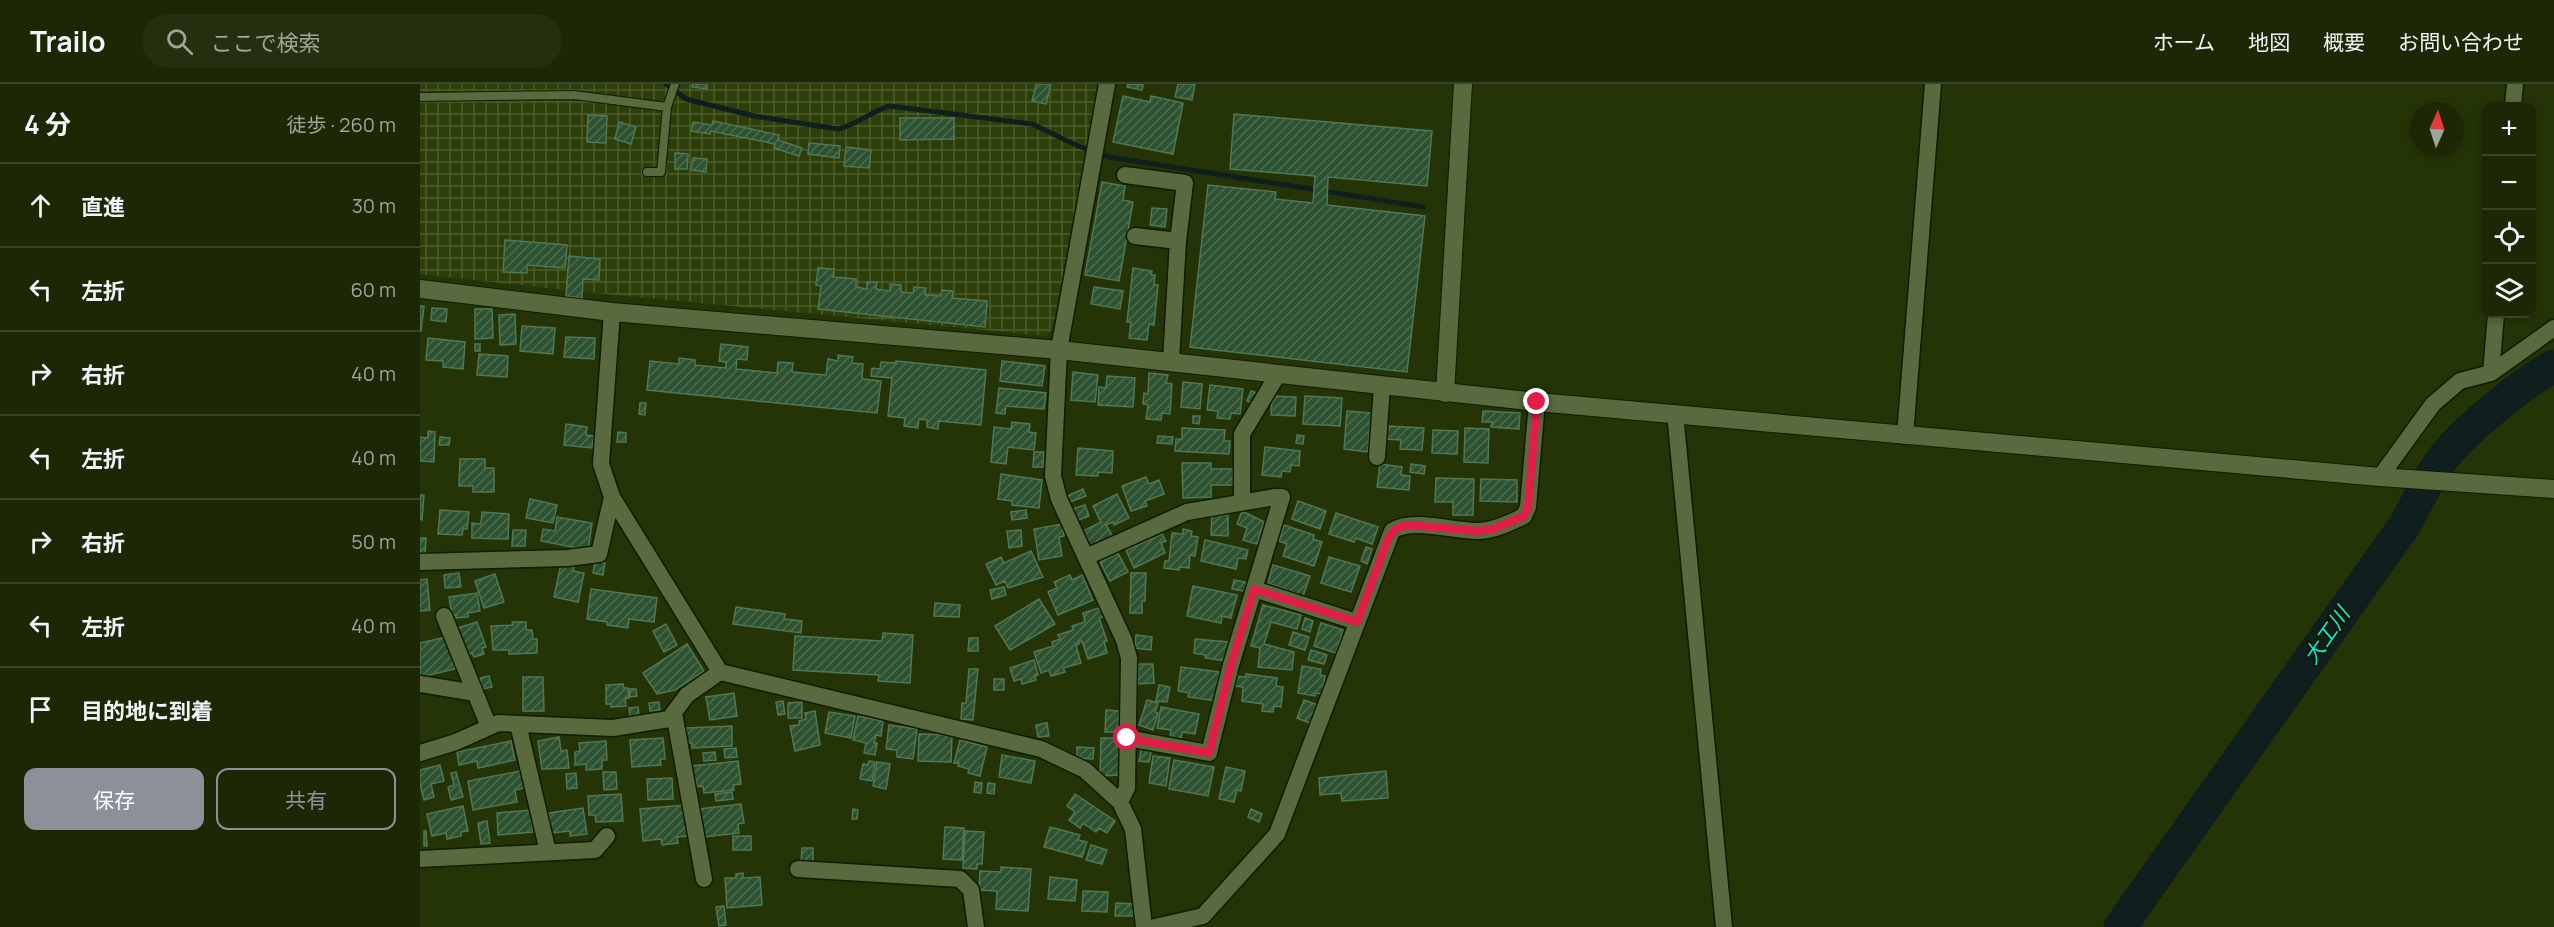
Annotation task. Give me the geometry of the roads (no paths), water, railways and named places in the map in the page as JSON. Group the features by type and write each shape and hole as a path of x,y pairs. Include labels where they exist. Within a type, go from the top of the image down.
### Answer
{"street":[{"path":"1107,84 1059,350 1053,476 1059,499 1124,640 1129,658 1126,788 1120,802"},
{"path":"1445,393 1462,84"},
{"path":"1905,435 1933,84"},
{"path":"2513,102 2515,84"},
{"path":"1125,175 1185,183 1178,241 1171,361"},
{"path":"1135,236 1178,241"},
{"path":"420,289 612,312 1171,361 1537,402 2380,477 2554,489"},
{"path":"612,312 601,464 612,497 720,672 1041,749 1085,770 1120,802 1133,829 1144,927"},
{"path":"2491,373 2496,318"},
{"path":"2380,477 2433,404 2460,381 2491,373 2554,328"},
{"path":"1242,502 1242,434 1278,374"},
{"path":"1377,457 1382,386"},
{"path":"1155,927 1203,916 1277,834 1392,531 1408,525 1477,531 1493,529 1524,516 1528,507 1537,402"},
{"path":"1675,414 1724,927"},
{"path":"420,562 568,558 599,554 612,497"},
{"path":"1086,557 1187,512 1282,497 1231,665 1209,753 1127,738"},
{"path":"1254,589 1357,622"},
{"path":"444,616 489,727"},
{"path":"420,753 456,742 498,723 613,728 669,719 687,695 720,672"},
{"path":"420,684 475,693"},
{"path":"674,713 704,879"},
{"path":"518,724 548,852"},
{"path":"420,859 595,850 607,836"},
{"path":"798,869 960,879 971,890 975,927"}],"lane":[{"path":"647,172 661,172 667,107 675,84"},
{"path":"420,97 574,95 667,107"}],"waterway":[{"path":"666,84 686,99 754,116 838,129 890,106 1032,124 1078,146 1109,157 1424,207"},
{"name":"大工川","path":"2120,927 2404,526 2444,457 2466,433 2496,407 2554,366"}]}
